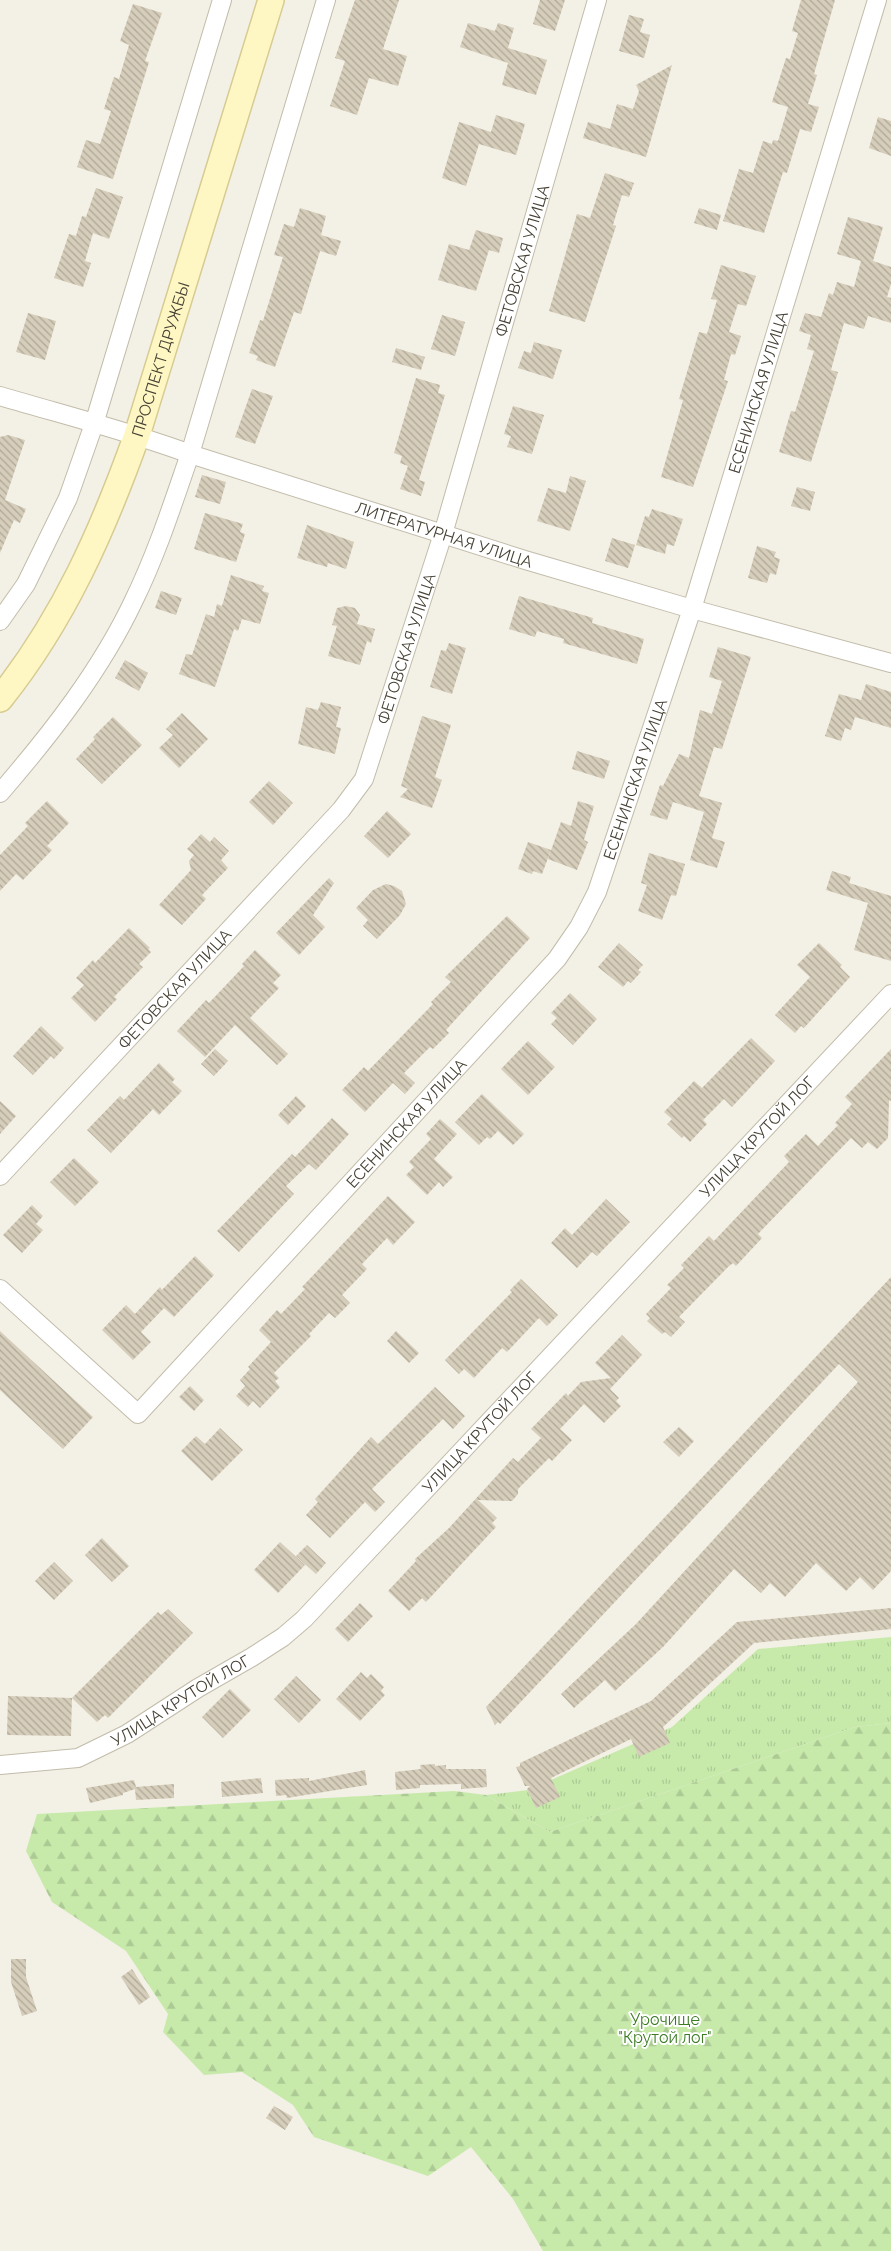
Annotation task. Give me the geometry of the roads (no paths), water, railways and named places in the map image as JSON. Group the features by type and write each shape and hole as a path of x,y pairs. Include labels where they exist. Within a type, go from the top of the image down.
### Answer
{"main road":[{"name":"ПРОСПЕКТ ДРУЖБЫ","path":"0,699 18,677 59,614 110,508 137,434 272,0"}],"street":[{"path":"0,621 26,584 45,549 68,498 94,424 222,0"},
{"path":"0,793 58,722 97,667 134,600 164,528 190,454 326,0"},
{"name":"ФЕТОВСКАЯ УЛИЦА","path":"0,1176 354,794 364,779 443,534 597,0"},
{"name":"ЕСЕНИНСКАЯ УЛИЦА","path":"0,1289 138,1414 557,959 579,927 597,892 692,609 877,0"},
{"name":"ЛИТЕРАТУРНАЯ УЛИЦА","path":"0,396 94,424 137,434 190,454 443,534 692,609 891,663"},
{"name":"УЛИЦА КРУТОЙ ЛОГ","path":"0,1765 78,1758 127,1734 198,1688 252,1658 283,1638 304,1619 891,994"}],"park label":[{"name":"Урочище \"Крутой лог\"","path":"665,2028"}]}
